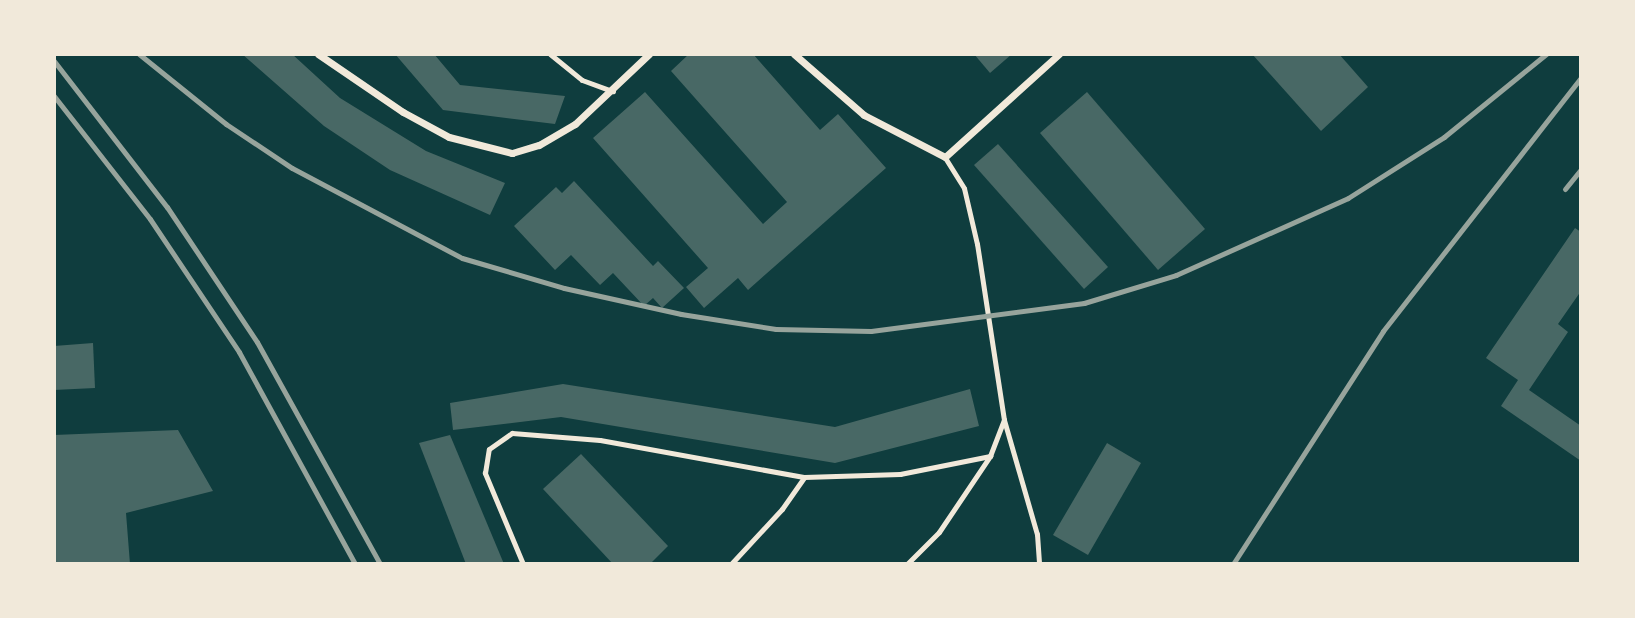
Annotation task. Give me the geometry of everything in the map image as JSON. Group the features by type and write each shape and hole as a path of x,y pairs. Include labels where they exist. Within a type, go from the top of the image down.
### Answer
{"street":[{"path":"318,54 403,112 449,137 512,153 539,145 575,124 613,91 649,54"},
{"path":"794,54 864,115 945,157 1059,54"}],"lane":[{"path":"550,54 582,80 613,91"},
{"path":"945,157 964,188 977,244 1004,420 1037,534 1039,564"},
{"path":"907,564 939,532 990,456 1004,420"},
{"path":"523,564 485,474 489,449 512,433 600,440 804,477 900,474 990,456"},
{"path":"731,564 782,509 804,477"}],"building":[{"path":"242,54 292,54 340,98 426,151 505,183 490,215 390,170 324,126"},
{"path":"395,54 434,54 460,85 565,96 555,124 443,110"},
{"path":"689,54 753,54 820,130 838,114 886,168 748,290 738,278 704,308 686,287 708,268 593,138 645,92 763,224 787,202 671,71"},
{"path":"974,54 1012,54 990,73"},
{"path":"1252,54 1339,54 1368,87 1321,131"},
{"path":"1087,92 1205,229 1158,270 1040,133"},
{"path":"998,144 1108,267 1084,289 974,165"},
{"path":"574,181 653,266 658,261 684,288 662,308 653,298 644,306 613,273 600,285 571,255 555,270 514,226 556,187 562,193"},
{"path":"1575,228 1581,232 1581,291 1558,324 1568,332 1529,390 1581,426 1581,461 1501,406 1518,380 1486,358"},
{"path":"93,343 95,388 54,390 54,346"},
{"path":"563,384 835,427 970,389 979,426 835,463 561,417 453,430 450,403"},
{"path":"178,430 213,491 126,513 130,564 54,564 54,435"},
{"path":"450,435 504,564 466,564 419,443"},
{"path":"1107,443 1141,463 1088,555 1053,535"},
{"path":"581,454 668,546 650,564 613,564 543,489"}],"railway":[{"path":"139,54 226,124 292,168 462,258 564,288 681,314 776,329 871,331 1084,303 1176,275 1348,198 1444,137 1546,54"},
{"path":"54,61 167,207 257,342 380,564"},
{"path":"1233,564 1383,331 1581,78"},
{"path":"54,96 150,219 239,352 355,564"},
{"path":"1565,189 1581,169"}]}
